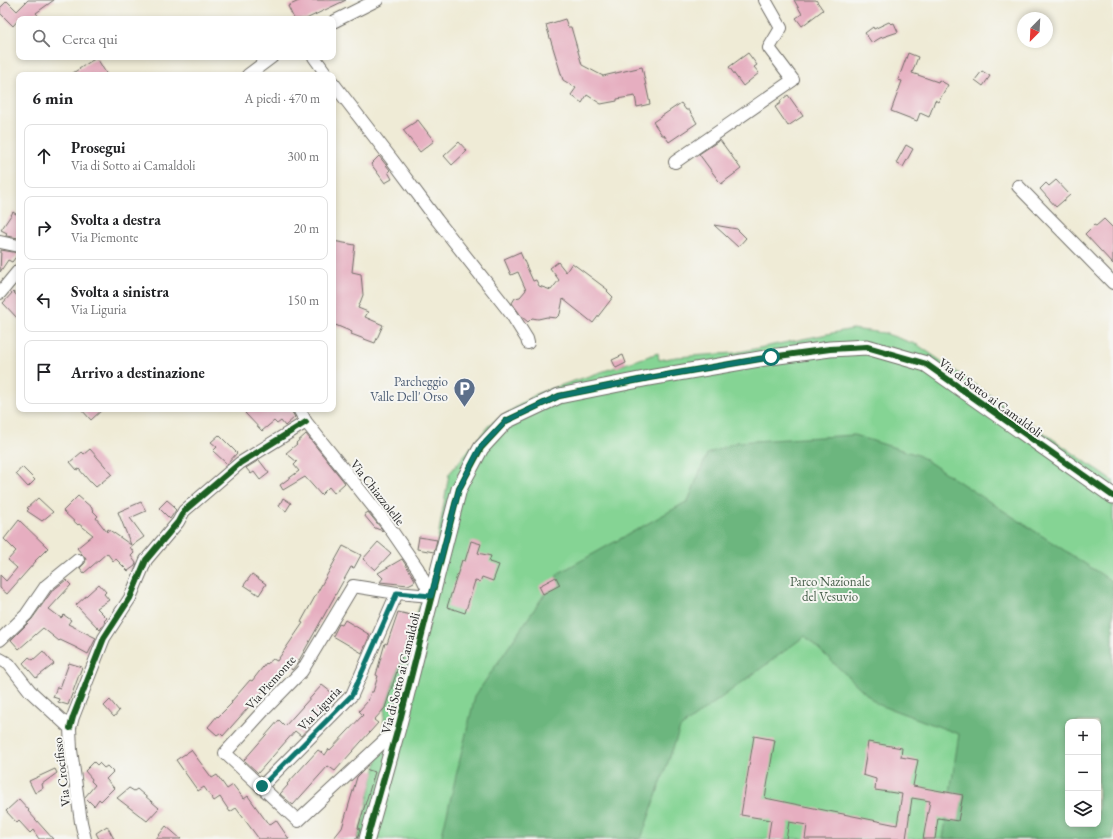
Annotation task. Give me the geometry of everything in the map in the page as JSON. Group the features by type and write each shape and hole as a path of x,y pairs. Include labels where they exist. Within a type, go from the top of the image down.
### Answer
{"street":[{"path":"336,20 377,0"},
{"path":"675,162 793,80 769,48 781,28 765,0"},
{"path":"252,72 268,60"},
{"path":"316,60 325,72"},
{"path":"336,87 394,161 437,220 512,315 528,343"},
{"path":"1018,186 1113,284"},
{"path":"0,242 16,245"},
{"path":"0,293 16,274"},
{"name":"Via di Sotto ai Camaldoli","path":"367,839 398,728 459,489 480,448 506,421 559,396 779,356 830,349 867,347 926,364 1113,496"},
{"name":"Via Chiazzolelle","path":"301,412 306,422 391,531 418,569 431,596"},
{"path":"70,728 73,716 104,638 130,598 146,560 178,522 184,511 240,463 306,422"},
{"path":"0,640 26,615 46,586 78,560"},
{"name":"Via Piemonte","path":"398,728 298,821 225,753 302,671 353,586 397,593 431,596"},
{"name":"Via Liguria","path":"262,786 352,695 397,593"},
{"name":"Via Crocifisso","path":"0,659 9,664 30,691 70,728 71,750 81,822 85,839"}],"green space":[{"name":"Parco Nazionale del Vesuvio","path":"852,329 884,333 918,345 1113,481 1113,839 357,839 382,740 385,708 432,572 449,474 490,424 538,393 658,353 659,360 676,357 734,353"},
{"path":"854,435 918,455 1113,582 1113,839 943,839 959,734 877,704 805,636 680,728 641,839 441,839 475,696 559,573 688,501 707,454 737,442"}],"building":[{"path":"28,0 54,0 36,13 38,16 16,16 16,22 13,26 0,13 0,8 7,1 17,11"},
{"path":"301,0 346,0 312,16 293,16 288,6"},
{"path":"794,0 816,0 823,10 802,26 796,18 802,14"},
{"path":"565,19 568,27 571,27 582,65 603,76 642,67 650,104 637,107 635,96 617,99 617,101 601,104 587,95 582,103 571,95 576,88 563,80 546,25"},
{"path":"889,22 891,24 894,23 898,32 880,38 872,43 865,33 873,27 874,29"},
{"path":"748,53 757,65 754,67 759,73 743,86 729,67"},
{"path":"908,53 918,57 912,73 938,82 939,80 948,85 938,102 935,100 929,117 920,113 917,121 891,111 902,81 898,80"},
{"path":"98,60 105,72 74,72 91,61"},
{"path":"982,71 990,76 983,86 975,80"},
{"path":"788,95 803,116 788,126 775,107"},
{"path":"681,103 686,110 689,110 697,123 669,142 653,122"},
{"path":"418,120 434,141 420,152 403,130"},
{"path":"720,140 741,169 721,184 699,154"},
{"path":"459,142 467,151 452,165 444,156"},
{"path":"906,145 913,149 903,167 896,163"},
{"path":"379,156 390,170 388,172 392,179 385,183 371,164"},
{"path":"1056,180 1070,195 1056,207 1040,189 1046,183 1049,186"},
{"path":"13,212 16,214 16,238 6,236 7,233 1,230"},
{"path":"1104,219 1113,228 1113,264 1085,234 1094,225 1096,226"},
{"path":"714,225 737,229 746,238 738,247"},
{"path":"336,242 355,245 352,272 361,274 363,295 358,308 368,312 365,317 383,325 375,343 351,334 352,332 336,325"},
{"path":"1,250 16,252 16,257 12,262 8,260 0,272"},
{"path":"520,252 533,281 536,280 539,286 551,290 559,280 550,268 558,262 566,272 572,263 608,290 607,291 613,297 593,323 563,299 560,314 556,318 532,318 528,322 522,317 512,303 515,298 520,297 526,290 518,272 511,275 504,259"},
{"path":"13,292 16,294 16,317 3,303"},
{"path":"623,355 626,363 616,368 612,360"},
{"path":"84,412 100,412 91,420"},
{"path":"292,412 295,417 285,426 281,421 277,424 274,421 262,431 245,413"},
{"path":"306,434 345,483 334,493 329,487 321,495 305,477 283,490 280,485 299,471 294,465 297,462 286,453"},
{"path":"219,435 237,453 227,464 213,451 217,447 211,442"},
{"path":"90,449 112,474 96,487 70,462 82,452 84,454"},
{"path":"259,460 269,473 260,480 254,472 251,474 246,468"},
{"path":"22,467 35,480 28,487 16,474"},
{"path":"78,496 92,508 98,516 96,518 107,532 108,529 131,545 118,512 141,502 146,511 130,518 144,537 130,547 134,553 131,556 136,563 135,566 128,571 116,559 113,561 107,553 84,573 80,568 85,563 86,559 77,548 93,535 79,524 78,525 63,511"},
{"path":"38,498 53,512 42,521 27,511 29,509 27,508"},
{"path":"283,498 291,503 286,511 279,506"},
{"path":"167,500 176,510 170,519 159,508"},
{"path":"368,512 383,531 375,528 364,515"},
{"path":"19,520 48,548 7,594 0,588 0,575 6,581 17,568 8,560 16,551 4,539"},
{"path":"419,537 437,540 434,552 417,549"},
{"path":"471,541 481,544 478,553 491,556 489,562 499,565 493,581 482,577 480,582 475,581 465,613 447,607 462,560 465,561"},
{"path":"378,542 391,553 375,570 363,559"},
{"path":"343,546 361,555 354,568 351,567 297,664 292,670 287,664 223,736 220,733 217,735 208,727 217,716 218,717 232,703 231,702 250,680 252,681 266,663 267,664 273,659 277,661 303,623 301,622"},
{"path":"402,559 415,580 414,582 408,585 380,582 383,578 378,573"},
{"path":"252,574 266,584 259,595 244,585"},
{"path":"556,577 560,585 543,594 539,586"},
{"path":"66,580 71,585 49,609 61,618 64,615 71,620 68,624 96,638 88,654 60,640 59,641 43,628 19,649 11,640 32,619 52,591"},
{"path":"99,584 106,592 104,594 109,600 97,608 107,618 100,630 76,605"},
{"path":"398,612 415,616 385,708 374,720 378,723 335,771 328,766 293,805 280,794 288,785 287,784 318,750 325,755 329,749 330,750 363,715 359,711 368,701 371,692 373,692 385,643 387,644"},
{"path":"345,620 370,635 362,653 333,636 339,624 342,625"},
{"path":"43,651 54,664 36,678 23,663 29,657 33,660"},
{"path":"69,663 82,667 68,705 58,702 59,699 53,697 57,687 60,688"},
{"path":"322,685 336,696 301,736 295,731 258,773 244,760 279,720 285,726"},
{"path":"110,700 119,711 114,717 104,706"},
{"path":"754,736 775,740 765,798 897,825 902,794 875,790 876,779 863,775 868,742 902,748 901,757 918,760 913,786 963,795 958,821 938,818 935,839 923,839 930,801 912,798 906,839 805,839 807,825 789,822 786,839 768,839 771,820 741,815"},
{"path":"191,750 212,778 217,775 227,789 233,785 244,799 248,796 269,825 276,820 289,839 259,839 236,808 230,812 220,797 214,801 204,787 198,791 176,760"},
{"path":"94,762 97,765 99,763 104,768 107,766 113,772 106,779 114,788 101,801 99,799 94,806 85,797 95,785 85,771"},
{"path":"55,769 57,773 42,784 43,788 35,793 29,781"},
{"path":"365,769 375,772 358,828 360,829 357,839 333,839 342,828 357,777"},
{"path":"129,788 134,791 137,789 159,808 147,821 117,798"},
{"path":"19,799 53,839 39,839 33,830 30,833 19,821 17,823 6,811"},
{"path":"107,826 114,839 99,839 96,833"},
{"path":"166,826 181,839 156,839"}],"cycle path":[{"path":"367,839 398,728 459,489 481,448 506,421 559,396 649,378 771,357 830,349 867,347 926,364 1113,496"},
{"path":"70,728 104,638 130,598 146,560 178,522 184,511 240,463 306,422"}],"place":[{"name":"Parcheggio Valle Dell' Orso","path":"464,408"}],"route":[{"path":"262,786 352,695 397,593 431,596 459,489 480,448 506,421 559,396 649,378 771,357"}]}
